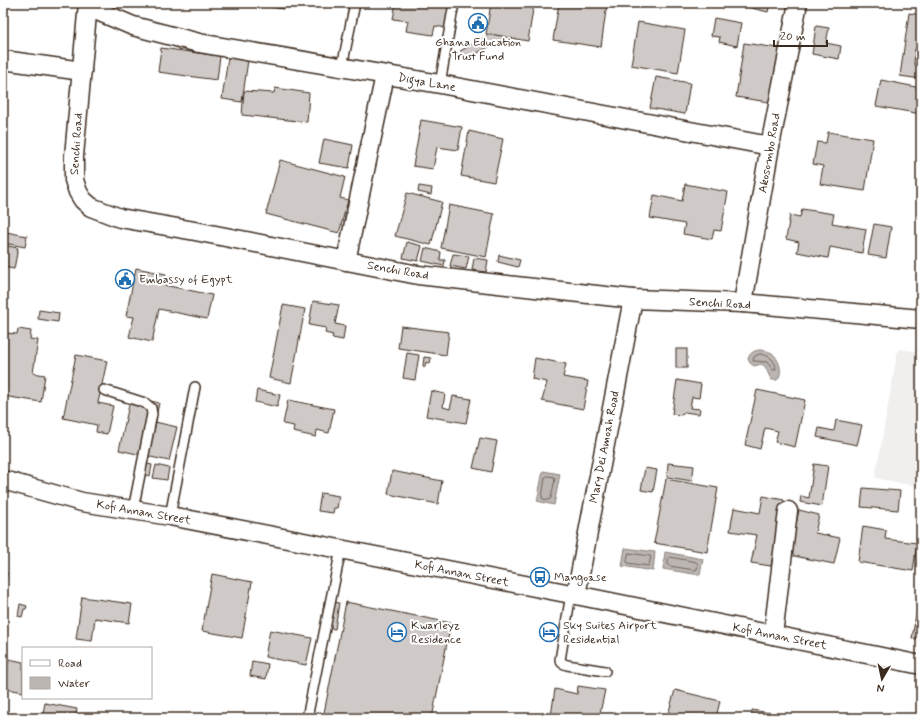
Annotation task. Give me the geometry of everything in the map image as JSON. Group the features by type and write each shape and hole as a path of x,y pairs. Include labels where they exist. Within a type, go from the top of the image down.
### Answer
{"street":[{"name":"Akosombo Road","path":"743,303 770,146 798,3"},
{"name":"Digya Lane","path":"88,5 134,26 199,43 440,84 770,146"},
{"name":"Senchi Road","path":"88,5 74,156 74,180 78,192 90,208 120,218 418,275 633,299 743,303 921,319"},
{"path":"3,60 82,72"},
{"path":"346,261 385,75"},
{"name":"Mary Dei Amoah Road","path":"574,594 633,299"},
{"name":"Kofi Annan Street","path":"3,480 82,502 170,516 574,594 921,665"},
{"path":"773,635 788,512"}],"lane":[{"path":"342,67 355,3"},
{"path":"440,84 454,3"},
{"path":"170,516 195,387"},
{"path":"104,390 145,403 151,408 152,414 133,510"},
{"path":"307,718 341,549"},
{"path":"574,594 560,660 562,663 567,665 605,672"}],"shaded area":[{"path":"898,349 921,352 921,487 875,478"}],"water":[{"path":"759,350 772,353 777,359 780,366 780,374 777,380 772,380 765,366 761,364 754,366 750,363 748,359 750,355"},
{"path":"543,471 560,474 554,505 537,501"},
{"path":"625,548 655,552 653,571 622,566"},
{"path":"665,552 703,559 700,575 663,569"}],"building":[{"path":"245,3 284,3 283,9"},
{"path":"396,3 456,3 452,29 435,26 433,35 406,31 408,21 393,19"},
{"path":"491,3 534,3 528,41 486,34"},
{"path":"559,3 607,3 601,47 553,40"},
{"path":"735,3 770,3 768,12"},
{"path":"909,13 921,15 921,49 915,49 914,64 921,65 921,79 900,76"},
{"path":"714,18 741,23 737,46 719,42 720,37 711,36"},
{"path":"638,22 685,30 678,73 631,65"},
{"path":"816,26 829,28 826,43 841,46 839,59 812,54"},
{"path":"490,34 507,37 472,56 455,54"},
{"path":"744,43 784,49 775,103 736,97"},
{"path":"161,48 220,56 217,80 158,72"},
{"path":"228,57 248,60 242,102 222,99"},
{"path":"656,77 690,83 685,114 650,108"},
{"path":"881,80 921,88 921,114 876,106"},
{"path":"275,88 309,93 307,122 242,115 244,91 274,93"},
{"path":"421,120 462,127 458,150 437,147 433,169 413,166"},
{"path":"469,131 503,139 494,182 461,176"},
{"path":"828,132 873,139 865,191 820,184 823,166 813,164 817,142 826,143"},
{"path":"324,139 353,145 349,168 319,163"},
{"path":"280,160 345,177 340,198 348,200 339,233 266,214"},
{"path":"685,184 728,192 721,231 714,230 712,239 683,234 685,224 650,218 654,195 682,201"},
{"path":"419,186 432,188 431,195 418,192"},
{"path":"407,193 442,202 431,245 395,236"},
{"path":"449,205 494,214 486,257 441,248"},
{"path":"802,209 834,214 832,223 866,229 862,253 830,247 828,258 797,252 799,242 786,239 790,215 800,217"},
{"path":"874,224 891,227 886,258 868,255"},
{"path":"6,232 27,236 25,247 4,243"},
{"path":"407,242 422,246 418,261 403,258"},
{"path":"3,245 18,248 14,269 3,267"},
{"path":"425,248 441,252 440,260 445,260 444,266 422,261"},
{"path":"453,254 469,256 466,269 450,266"},
{"path":"499,255 520,260 518,267 498,262"},
{"path":"474,258 488,260 486,272 472,270"},
{"path":"136,268 166,274 164,285 212,295 207,319 159,309 152,342 129,337 134,317 126,316"},
{"path":"313,301 339,305 335,324 345,326 343,340 332,338 333,335 325,333 326,328 309,325"},
{"path":"283,305 305,309 291,383 269,378"},
{"path":"39,310 59,313 58,322 38,319"},
{"path":"401,326 449,332 446,355 398,348"},
{"path":"18,329 31,331 30,339 38,340 33,373 45,375 41,402 3,396 3,348 5,333 17,334"},
{"path":"676,349 687,349 687,368 676,368"},
{"path":"407,353 419,355 415,380 403,378"},
{"path":"76,355 107,361 98,403 113,406 107,434 96,432 97,425 63,418"},
{"path":"424,357 431,358 430,363 426,362 425,367 423,366"},
{"path":"535,358 566,364 563,377 588,381 583,409 542,401 547,382 532,379"},
{"path":"677,380 701,384 699,398 692,397 690,408 700,409 699,414 684,412 681,415 672,414"},
{"path":"257,390 280,395 277,407 255,402"},
{"path":"757,390 805,400 795,447 775,442 778,431 765,428 760,449 745,445"},
{"path":"431,391 445,394 443,407 450,409 453,396 471,399 466,423 426,416"},
{"path":"131,396 159,403 155,422 177,427 169,461 119,450"},
{"path":"288,400 334,409 329,433 317,430 316,437 293,432 294,426 283,424"},
{"path":"836,420 862,425 857,445 817,437 819,428 834,431"},
{"path":"480,438 497,441 491,472 473,468"},
{"path":"141,463 152,465 150,476 138,473"},
{"path":"668,463 694,466 692,481 667,477"},
{"path":"814,464 828,466 822,506 800,502 801,496 809,498"},
{"path":"156,465 169,468 167,480 153,478"},
{"path":"645,468 657,470 653,492 641,490"},
{"path":"392,471 442,481 438,504 388,494"},
{"path":"666,479 718,488 707,552 654,543"},
{"path":"863,488 900,491 898,510 861,507"},
{"path":"321,493 339,496 337,508 334,508 333,513 318,511"},
{"path":"763,496 784,500 771,566 751,563 757,535 730,531 734,508 760,513"},
{"path":"799,510 819,515 815,533 840,538 834,564 789,555"},
{"path":"863,526 886,530 885,539 917,543 913,571 858,562"},
{"path":"3,572 7,573 3,594"},
{"path":"212,574 252,582 242,638 202,631"},
{"path":"82,597 132,604 129,623 95,618 92,641 76,639"},
{"path":"324,601 339,603 335,629 321,627"},
{"path":"346,602 451,623 432,718 323,718"},
{"path":"20,604 27,606 26,609 24,609 22,617 18,616"},
{"path":"917,609 921,610 921,640 912,638"},
{"path":"270,630 312,638 306,665 265,657"},
{"path":"9,659 22,662 22,692 3,688"},
{"path":"252,661 268,664 266,679 250,676"},
{"path":"578,686 605,690 599,718 559,718 551,716 555,689 577,694"},
{"path":"675,690 720,701 716,718 667,718"},
{"path":"45,703 77,709 75,718 42,718"},
{"path":"752,710 786,716 786,718 751,718"},
{"path":"82,714 104,718 81,718"}],"place":[{"name":"Ghana Education Trust Fund","path":"478,23"},
{"name":"Embassy of Egypt","path":"125,279"},
{"name":"Mangoase","path":"540,577"},
{"name":"Kwarleyz Residence","path":"397,632"},
{"name":"Sky Suites Airport Residential","path":"549,632"}]}
